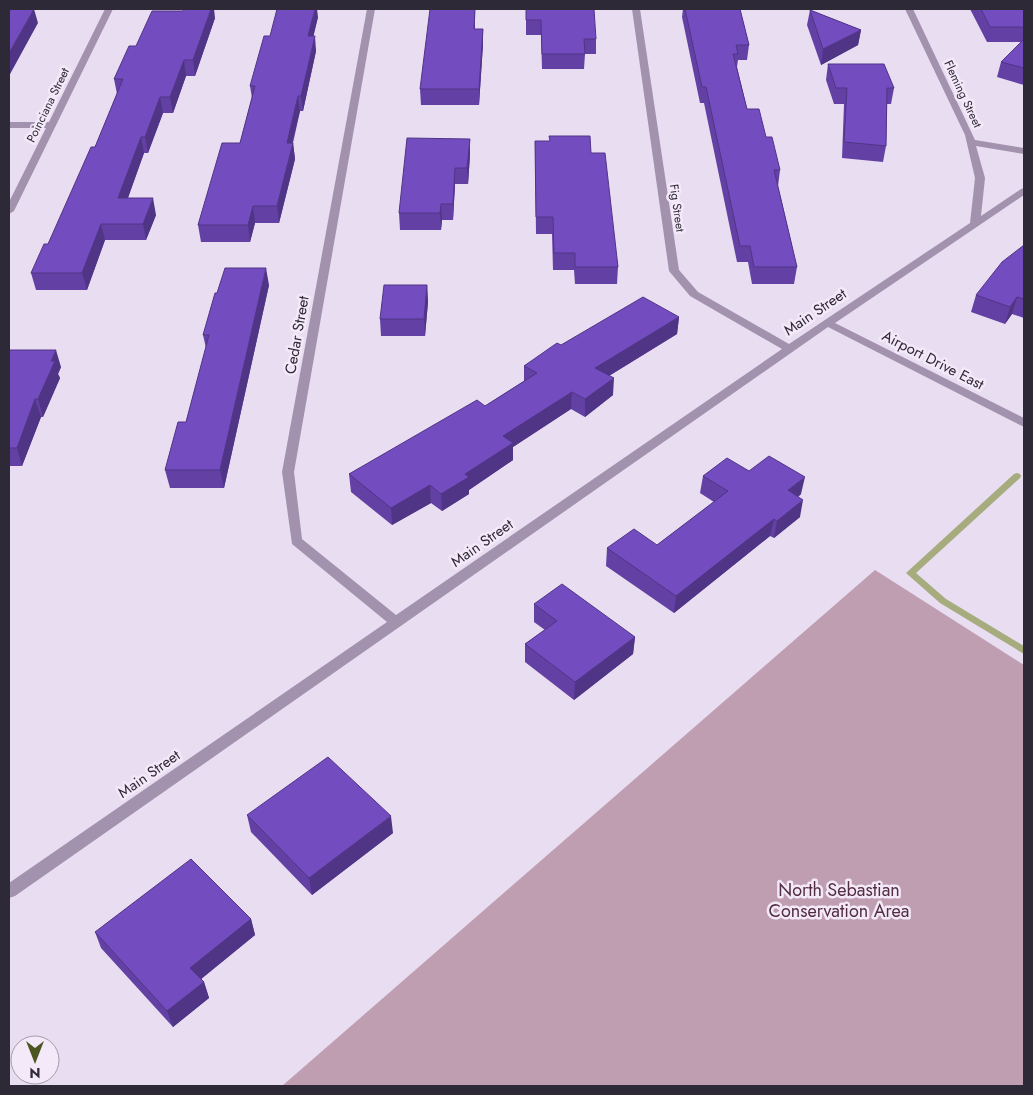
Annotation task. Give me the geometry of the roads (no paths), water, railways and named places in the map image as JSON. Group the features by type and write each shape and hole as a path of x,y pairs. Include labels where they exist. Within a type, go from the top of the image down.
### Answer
{"street":[{"name":"Poinciana Street","path":"9,211 109,9"},
{"name":"Cedar Street","path":"371,9 288,472 296,541 396,622"},
{"name":"Fig Street","path":"636,9 674,271 694,294 789,349"},
{"name":"Fleming Street","path":"909,9 971,142 980,178 975,224"},
{"path":"9,125 52,125"},
{"path":"971,142 1024,151"},
{"name":"Main Street","path":"9,891 789,349 1024,191"},
{"name":"Airport Drive East","path":"828,323 1024,423"}],"waterway":[{"path":"1017,476 910,573 943,601 1024,650"}],"park label":[{"name":"North Sebastian Conservation Area","path":"839,900"}]}
